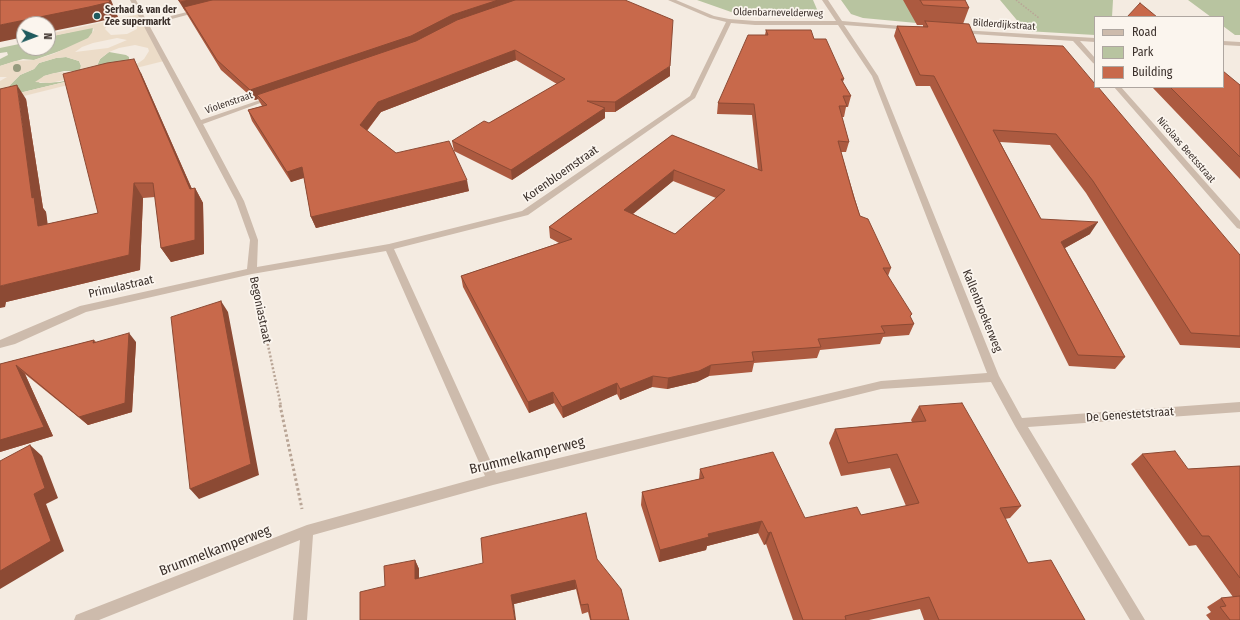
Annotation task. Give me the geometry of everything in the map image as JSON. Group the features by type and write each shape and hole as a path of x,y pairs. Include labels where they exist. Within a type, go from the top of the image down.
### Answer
{"street":[{"name":"Begoniastraat","path":"133,0 240,201 254,240 252,271"},
{"name":"Oldenbarnevelderweg","path":"671,0 712,17 729,21 755,23 841,23"},
{"name":"Kallenbroekerweg","path":"825,0 875,76 994,376 1019,423 1138,620"},
{"path":"145,24 204,9"},
{"name":"Korenbloemstraat","path":"252,271 389,247 525,213 693,97 729,21"},
{"path":"841,23 918,29"},
{"name":"Bilderdijkstraat","path":"956,32 1094,40"},
{"path":"1076,40 1094,61"},
{"path":"1224,43 1240,44"},
{"name":"Nicolaas Beetsstraat","path":"1118,88 1240,226"},
{"name":"Violenstraat","path":"199,123 278,96"},
{"path":"389,247 493,479"},
{"name":"Primulastraat","path":"0,344 11,341 84,309 252,271"},
{"name":"Brummelkamperweg","path":"82,620 307,531 493,479 881,385 994,376"},
{"name":"De Genestetstraat","path":"1019,423 1240,407"},
{"path":"300,620 307,531"}],"path":[{"name":"Begoniastraat","path":"252,271 307,531"}],"green space":[{"path":"697,0 813,0 819,14 734,13"},
{"path":"841,0 955,0 938,25 863,18 851,14"},
{"path":"1000,0 1113,0 1112,16 1094,16 1094,35 1026,31"},
{"path":"1188,0 1240,0 1240,35 1235,35 1224,27 1224,16 1210,16"},
{"path":"93,27 92,34 89,38 77,45 56,52 56,35"},
{"path":"16,45 16,56 45,56 34,60 23,59 0,66 0,59 8,55 7,52 0,53 0,48"},
{"path":"109,52 126,55 129,57 129,60 96,68 100,59"},
{"path":"66,57 79,61 81,66 80,71 64,71 44,76 39,83 60,82 75,78 73,80 11,95 8,89 20,75 34,69 39,63"}],"shaded area":[{"path":"140,14 164,61 0,102 0,81 7,77 0,77 0,66 15,61 34,60 47,56 56,56 56,53 88,38 94,30 93,28 56,35 56,32","holes":["130,21 137,24 137,29 127,34 111,35 105,29 106,27","117,38 127,40 108,48 75,52 82,47 93,43","135,45 148,48 149,51 144,59 137,64 129,67 96,68 100,59 109,52 119,48","66,57 79,61 81,65 80,71 54,73 44,76 35,82 50,83 74,78 73,80 11,95 8,90 10,85 20,75 34,69 39,63"]}],"building":[{"path":"0,0 109,0 110,2 44,16 16,16 16,22 0,25"},
{"path":"212,0 498,0 452,15 411,36 250,90 217,60 184,7"},
{"path":"515,0 625,0 673,20 670,66 615,102 587,101 605,108 511,170 452,141 484,121 489,123 565,79 515,50 378,102 360,125 396,153 449,141 467,180 311,217 302,167 287,172 248,110 267,105 257,95 416,41 457,20"},
{"path":"920,0 965,0 969,8 923,5"},
{"path":"1140,3 1156,16 1128,16"},
{"path":"925,21 969,24 977,43 1063,46 1094,83 1094,88 1099,88 1240,255 1240,336 1191,333 1093,181 1056,134 993,130 1041,219 1098,222 1061,242 1125,357 1078,355 934,76 920,75 897,26 928,27"},
{"path":"766,30 811,30 814,39 826,39 844,79 841,79 851,96 843,96 847,106 839,106 849,142 838,141 854,198 860,216 868,219 891,268 883,268 912,314 910,316 914,324 881,326 885,333 818,339 821,347 752,352 754,361 711,365 699,371 668,378 653,376 620,389 617,383 562,407 553,392 528,402 461,276 572,239 549,227 672,135 762,171 754,104 718,103 748,35 768,35","holes":["674,170 725,190 675,234 624,210"]},
{"path":"134,59 190,189 195,188 195,240 161,248 153,183 134,183 129,255 0,286 0,89 17,85 32,198 34,197 38,226 98,213 63,74 107,63"},
{"path":"1224,72 1240,85 1240,157 1171,88 1224,88"},
{"path":"221,301 251,464 190,489 171,317"},
{"path":"129,333 125,403 79,417 16,365 44,427 0,440 0,364 94,340 93,343"},
{"path":"962,403 1021,506 1000,508 1028,563 1051,560 1085,620 939,620 929,597 845,616 846,620 803,620 771,532 768,533 762,521 708,534 709,537 660,550 642,492 704,478 700,469 773,452 805,518 857,507 861,515 919,503 897,454 848,463 835,429 926,421 919,406"},
{"path":"30,445 45,488 34,494 51,541 0,571 0,461"},
{"path":"1175,451 1188,469 1240,466 1240,578 1209,536 1202,536 1142,454"},
{"path":"586,513 597,559 621,589 629,620 591,620 588,604 581,605 575,580 511,595 515,620 360,620 360,592 385,586 384,566 415,560 415,579 483,563 481,538"},
{"path":"1240,596 1240,620 1230,620 1220,607 1226,606 1221,598"}],"place":[{"name":"Serhad & van der Zee supermarkt","path":"97,16"}]}
